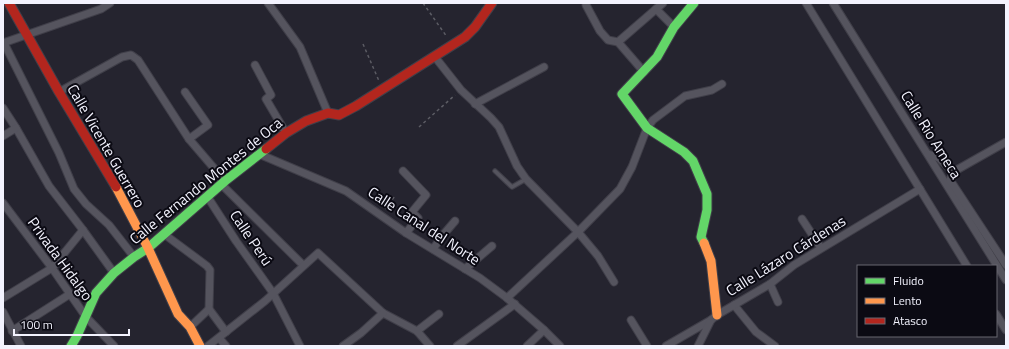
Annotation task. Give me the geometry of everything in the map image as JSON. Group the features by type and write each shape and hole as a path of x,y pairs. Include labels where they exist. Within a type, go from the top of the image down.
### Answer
{"street":[{"name":"Calle Vicente Guerrero","path":"9,3 58,92 117,189 148,248 178,314 190,327 200,346"},
{"path":"110,3 102,9 4,43 59,153 74,188 86,204 109,225 134,256"},
{"path":"268,3 300,47 328,113"},
{"name":"Calle Fernando Montes de Oca","path":"71,346 96,293 114,273 134,256 148,248 207,196 286,133 306,121 328,113 339,114 356,106 465,37 492,3"},
{"path":"618,42 663,3"},
{"path":"694,3 674,27 657,57 622,94 647,128 684,152 693,162 707,194 708,210 701,237 711,261 714,318 698,346"},
{"path":"806,3 966,265"},
{"name":"Calle Rio Ameca","path":"833,3 997,265"},
{"path":"586,4 600,31 608,40 618,42 644,72"},
{"path":"656,9 674,27"},
{"path":"58,92 122,57 131,55 138,60 189,139 223,183 303,265"},
{"path":"435,57 461,90 499,127 517,166 526,179 578,232 598,256 614,282"},
{"path":"254,65 271,95 266,99 286,133"},
{"path":"475,104 544,67"},
{"path":"507,298 578,232 620,189 632,167 647,128 653,120 685,96 712,90 722,84"},
{"path":"185,92 208,125 189,139"},
{"path":"3,108 49,186 114,273"},
{"path":"3,136 16,128"},
{"path":"1006,142 953,172 950,180 1006,265"},
{"name":"Calle Canal del Norte","path":"259,154 346,191 406,233 465,269 507,298 560,346"},
{"path":"928,154 939,158 953,172"},
{"path":"402,171 426,195 412,212 418,218 406,233"},
{"name":"Calle Lázaro Cárdenas","path":"666,346 770,284 794,265 920,189"},
{"name":"Calle Perú","path":"207,196 273,294 300,346"},
{"name":"Privada Hidalgo","path":"3,202 86,317 114,346"},
{"path":"802,219 821,248"},
{"path":"433,249 455,221"},
{"path":"3,298 52,268 83,230"},
{"path":"164,234 207,266 210,270 209,309 226,332"},
{"path":"465,269 492,246"},
{"path":"208,346 273,294 303,265 318,253 383,313 417,331 430,346"},
{"name":"Calle Rio Ameca","path":"997,265 1006,280"},
{"path":"770,284 778,302"},
{"path":"12,331 70,294"},
{"path":"457,346 515,304"},
{"path":"734,305 756,332 775,346"},
{"path":"190,327 209,309"},
{"path":"3,312 21,346"},
{"path":"343,346 362,333 383,313"},
{"path":"417,331 439,314"},
{"path":"997,316 1006,330"},
{"path":"631,320 647,346"},
{"path":"526,346 544,330"},
{"path":"219,338 226,346"}],"lane":[{"path":"495,171 512,187 526,179"}],"path":[{"path":"423,3 453,45"},
{"path":"363,44 382,89"},
{"path":"419,127 461,90"},
{"path":"380,214 395,196"}],"traffic: fast":[{"path":"694,3 674,27 657,57 622,94 647,128 684,152 693,161 707,194 707,210 701,237 704,243"},
{"path":"71,346 96,293 114,273 148,248 225,181 266,149"}],"traffic: slow":[{"path":"116,187 148,248 178,314 190,327 200,346"},
{"path":"704,243 711,261 717,315"}],"traffic: jam":[{"path":"9,3 59,92 116,187"},
{"path":"266,149 286,133 306,121 328,113 339,115 356,106 465,37 475,27 492,3"}]}
